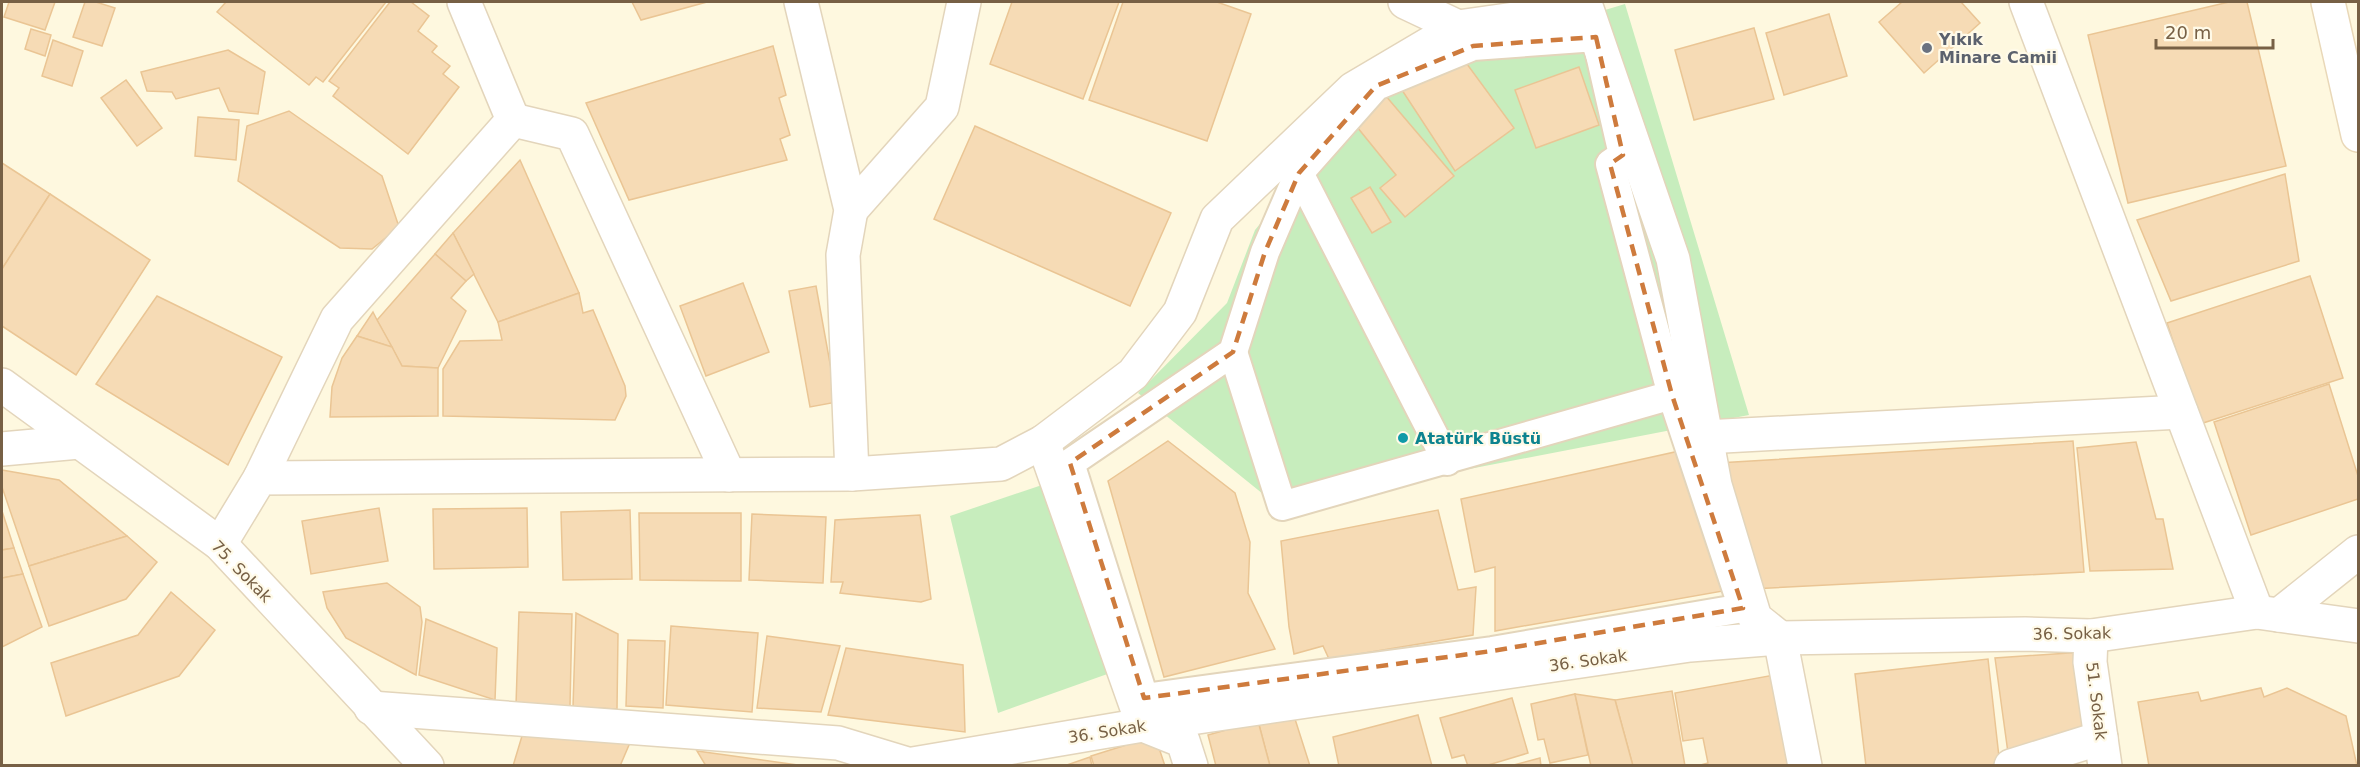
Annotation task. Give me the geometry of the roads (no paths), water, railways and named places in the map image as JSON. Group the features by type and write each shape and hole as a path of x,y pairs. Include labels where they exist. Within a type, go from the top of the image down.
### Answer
{"street":[{"path":"464,2 513,120"},
{"path":"801,2 851,210 843,255 852,474"},
{"path":"851,210 942,107 964,2"},
{"path":"1405,2 1458,27"},
{"path":"2026,2 2181,412 2268,614 2358,552"},
{"path":"2328,2 2358,135"},
{"path":"260,478 852,474 1001,464 1043,442 1133,374 1180,312 1217,219 1353,89 1458,27 1597,16"},
{"path":"1597,16 1473,46 1376,86 1299,173 1265,252 1233,352 1282,506 1447,461 1672,395"},
{"path":"1233,352 1070,463 1144,698 1492,651 1743,608 1672,395 1610,164 1623,155 1597,16"},
{"path":"1597,16 1672,259 1715,485 1755,618 1780,638 1804,765"},
{"path":"513,120 572,134 729,475"},
{"path":"220,544 260,478 336,320 513,120"},
{"path":"1299,173 1447,461"},
{"name":"75. Sokak","path":"2,385 220,544 371,708 427,765"},
{"path":"1705,437 2181,412"},
{"path":"2,449 79,442"},
{"path":"1043,442 1143,725 1183,741 1191,765"},
{"name":"36. Sokak","path":"903,764 969,760 1143,725 1690,645 1780,638 2025,634 2091,636 2268,614 2358,626"},
{"name":"51. Sokak","path":"2091,636 2090,662 2103,752"},
{"path":"371,708 838,743 903,764"},
{"path":"2011,765 2103,752"}],"place":[{"name":"Yıkık Minare Camii","path":"1927,48"},
{"name":"Atatürk Büstü","path":"1403,438"}]}
